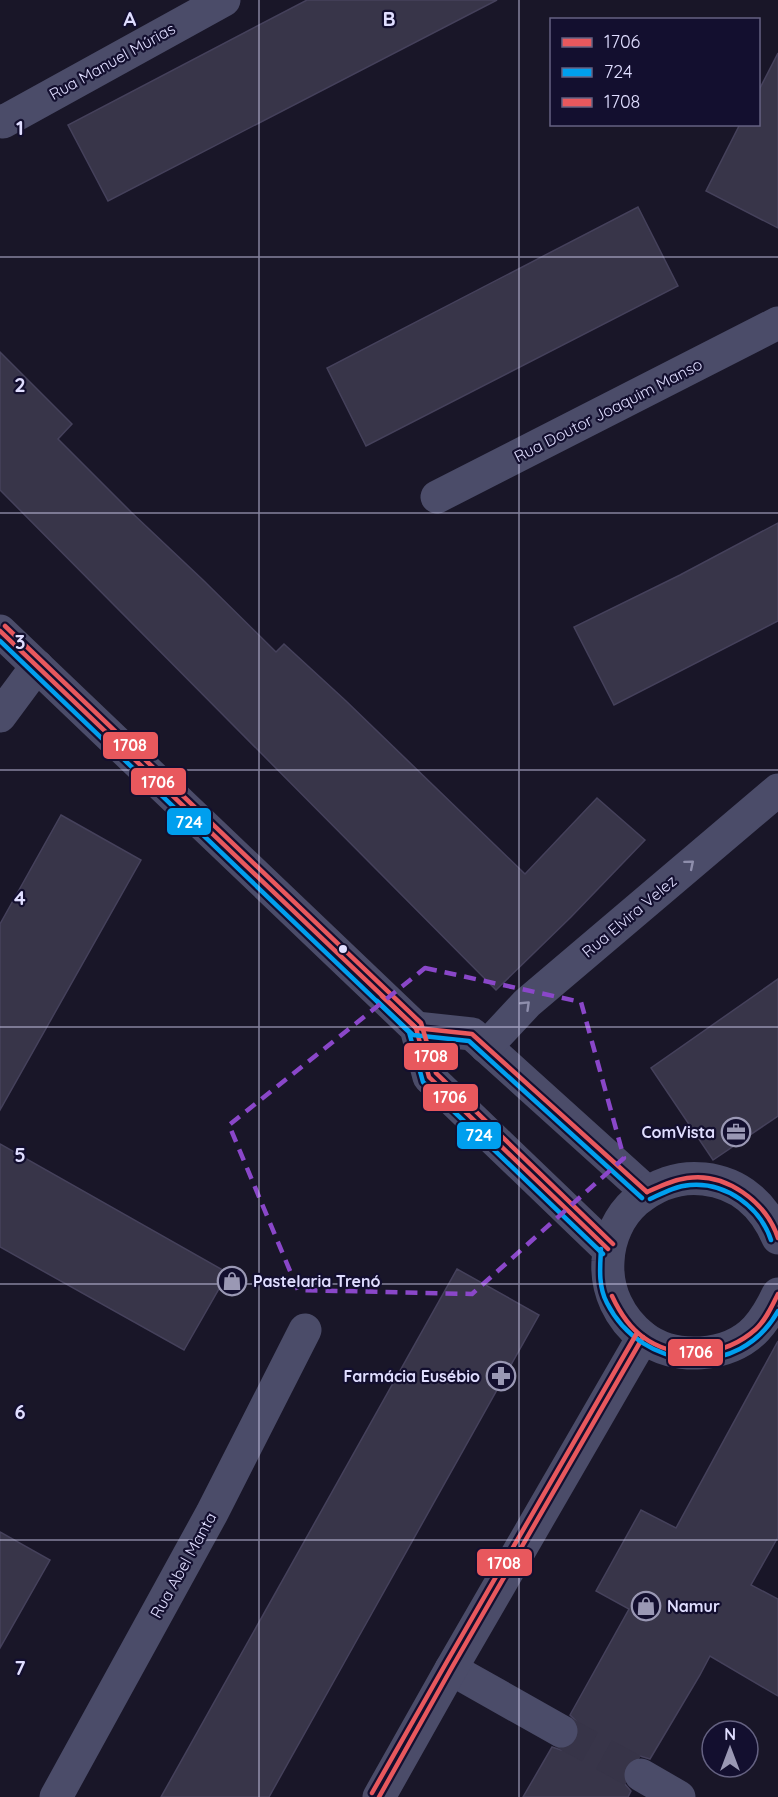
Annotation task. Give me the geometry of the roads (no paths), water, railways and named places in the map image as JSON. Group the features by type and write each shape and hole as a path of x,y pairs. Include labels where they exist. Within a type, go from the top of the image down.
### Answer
{"street":[{"name":"Rua Manuel Múrias","path":"0,121 3,122 224,0"},
{"name":"Rua Doutor Joaquim Manso","path":"437,497 778,323"},
{"path":"0,631 416,1028 429,1077 608,1249"},
{"path":"0,716 37,666"},
{"name":"Rua Elvira Velez","path":"486,1047 527,1003 778,790"},
{"path":"416,1028 472,1034 647,1192"},
{"path":"778,1238 770,1220 767,1193 736,1188 714,1180 691,1177 668,1182 647,1192 629,1208 616,1227 608,1249 607,1274 613,1298 626,1320 643,1337 665,1348 688,1353 713,1352 735,1344 755,1330 770,1311 778,1294"},
{"name":"Rua Abel Manta","path":"56,1797 212,1513 305,1330"},
{"path":"379,1797 643,1337"},
{"path":"451,1669 561,1731"},
{"path":"641,1775 679,1797"}],"tunnel":[{"path":"561,1731 641,1775"}],"place":[{"name":"ComVista","path":"736,1132"},
{"name":"Pastelaria Trenó","path":"232,1281"},
{"name":"Farmácia Eusébio","path":"501,1376"},
{"name":"Namur","path":"646,1606"}]}
